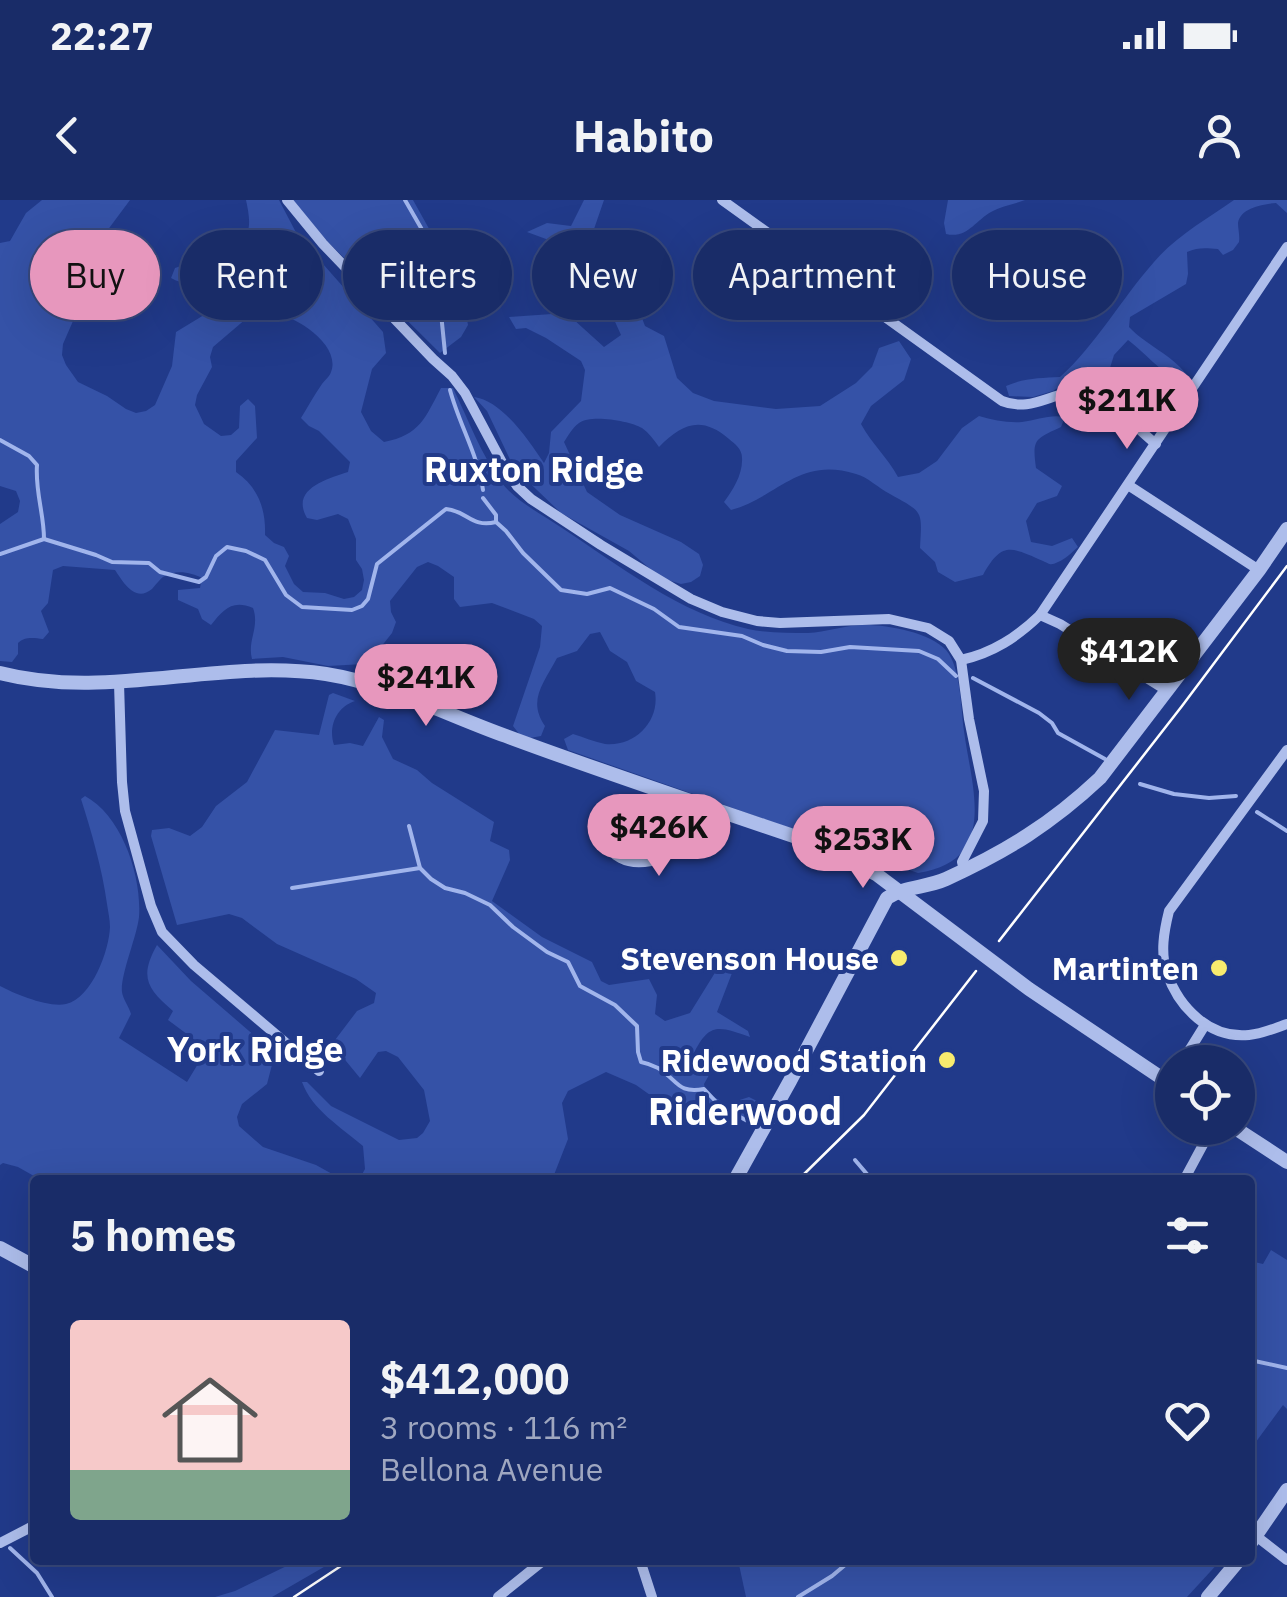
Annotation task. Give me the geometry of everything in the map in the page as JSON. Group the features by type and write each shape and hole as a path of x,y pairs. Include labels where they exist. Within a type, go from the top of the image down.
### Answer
{"street":[{"path":"287,200 323,244 452,376 516,486 532,499 696,602 756,621 910,622 949,641 961,660 984,791 983,821 962,862 964,870"},
{"path":"722,200 1002,401 1024,406 1074,392 1088,393 1102,399 1156,444"},
{"path":"961,660 997,649 1040,615 1287,247"},
{"path":"1128,485 1259,570"},
{"path":"737,1175 887,898 899,891 940,882 964,870 1040,830 1074,802 1100,778 1287,529"},
{"path":"1040,615 1166,690"},
{"path":"0,674 54,684 292,670 348,678 406,697 469,723 823,846 876,874 1028,989 1155,1072"},
{"path":"119,683 126,811 162,932 194,965 319,1071"},
{"path":"1287,750 1169,911 1163,938 1167,972 1185,1007 1205,1026 1247,1036 1287,1024"},
{"path":"668,820 632,810 619,814 609,825 606,840 610,852 626,862 650,861 659,853 675,796"},
{"path":"1193,1045 1205,1026"},
{"path":"1255,1141 1287,1162"},
{"path":"1187,1175 1203,1145"},
{"path":"0,1248 30,1263"},
{"path":"1255,1537 1287,1490"},
{"path":"0,1543 30,1528"},
{"path":"1255,1541 1287,1560"},
{"path":"498,1597 538,1565"},
{"path":"642,1565 652,1597"},
{"path":"1208,1597 1235,1565"}],"shaded area":[{"path":"42,200 130,200 108,230 30,230 30,320 73,320 63,344 66,365 78,382 136,413 155,405 172,366 176,332 196,320 245,320 213,347 212,367 195,405 204,424 221,436 231,435 239,428 240,406 248,399 255,406 257,438 236,461 236,472 259,499 265,535 284,547 289,556 285,566 303,592 344,599 362,590 364,580 348,519 338,514 317,520 307,518 303,508 303,500 313,487 348,472 350,462 301,418 330,373 332,361 322,341 294,320 323,320 323,264 343,287 343,320 372,320 383,332 386,353 372,369 361,412 371,431 384,442 414,430 441,388 453,388 487,460 507,489 674,600 723,622 755,630 808,633 871,625 906,630 939,644 951,658 957,678 974,797 970,837 961,853 944,866 918,873 568,750 564,739 573,734 605,744 626,741 643,730 654,713 655,692 636,681 627,662 610,651 600,632 590,634 577,651 557,658 537,700 545,726 541,736 520,735 513,726 540,647 542,626 534,619 492,603 460,607 454,599 454,577 428,562 417,567 390,601 396,622 392,633 364,664 328,666 283,657 252,659 253,608 229,608 211,625 202,619 198,609 178,600 178,590 200,588 202,578 193,574 168,574 140,594 130,589 115,570 63,566 53,570 48,603 41,611 49,632 43,639 30,638 18,643 18,654 12,662 0,661 0,524 18,512 20,501 16,491 0,486 0,243 10,241 26,213"},
{"path":"246,200 279,200 295,230 248,230"},
{"path":"292,200 413,200 430,230 343,230 343,257 323,236 323,230 318,230"},
{"path":"584,200 604,200 593,230 527,232 547,223 571,226"},
{"path":"948,200 1025,200 995,210 968,230 952,230 952,235 946,234"},
{"path":"1234,200 1287,200 1287,213 1276,203 1247,210 1238,223 1239,242 1233,250 1223,255 1218,249 1187,252 1186,284 1130,317 1129,327 1186,374 1178,381 1128,340 1114,355 1105,384 1083,380 1033,397 1009,396 1006,386 1013,383 1060,377 1109,320 1122,320 1122,302 1142,276 1192,228"},
{"path":"180,266 180,281 171,278"},
{"path":"512,317 574,320 604,347 621,335 614,320 643,320 645,326 664,336 677,378 693,393 714,401 776,409 820,406 856,383 872,367 879,348 899,341 911,359 904,380 871,406 861,424 898,477 919,473 937,461 962,428 979,416 1016,422 1065,417 1061,427 1035,445 1036,468 1062,486 1057,496 1037,503 1026,521 1031,542 1052,546 1072,538 1078,547 1052,564 1008,550 996,557 983,575 955,582 938,572 935,562 920,548 920,519 915,509 856,474 819,470 804,474 731,510 724,502 739,476 741,452 719,432 692,425 659,447 636,425 585,420 564,442 587,492 620,515 699,554 703,565 700,576 691,582 681,584 661,578 629,551 561,513 514,468 487,411 474,397 505,414 544,463 551,432 581,401 585,370 581,361 546,338 526,328 516,329"},
{"path":"407,320 467,320 461,337 440,353"},
{"path":"329,695 355,701 335,719 334,745 363,746 379,717 384,720 382,737 393,759 417,770 494,822 490,841 509,850 510,860 492,901 542,937 592,962 601,981 609,985 649,979 657,995 655,1014 665,1021 690,1013 721,963 732,973 717,1012 748,1031 750,1037 716,1030 704,1037 693,1055 713,1068 704,1084 706,1093 727,1104 749,1097 757,1101 748,1119 721,1114 695,1121 681,1117 636,1085 606,1072 568,1091 562,1103 568,1139 554,1175 362,1175 365,1169 363,1146 320,1110 302,1082 307,1082 331,1106 399,1140 417,1138 423,1133 430,1121 424,1090 398,1057 378,1052 360,1078 332,1044 357,1011 374,1003 376,993 356,979 277,944 242,918 229,914 177,925 151,836 152,830 169,828 190,836 202,827 216,806 247,782 275,730 319,735"},
{"path":"85,796 98,805 119,832 137,884 139,917 122,985 131,1014 119,1038 187,1082 207,1049 168,1020 173,1011 148,982 148,966 157,945 191,981 270,1049 274,1057 267,1084 242,1104 237,1117 239,1126 263,1147 334,1175 32,1175 18,1167 0,1165 0,986 42,1002 66,1004 84,993 106,948 109,918 81,799"},
{"path":"1271,1250 1287,1260 1287,1409 1283,1405 1255,1443 1255,1262 1263,1264"},
{"path":"289,1565 327,1565 272,1597 215,1597"},
{"path":"739,1565 1216,1565 1187,1597 746,1597"}],"waterway":[{"path":"405,200 436,263 445,353"},
{"path":"450,390 483,490"},
{"path":"0,440 37,465 44,539"},
{"path":"483,498 496,515 496,522 561,590 587,594 610,588 654,609 679,627 742,636 787,651 821,652 850,647 919,651 938,659 956,676"},
{"path":"0,554 44,539 112,562 149,563 160,572 199,582 227,547 265,560 286,595 302,607 352,610 368,599 377,564 446,509 481,523 496,522"},
{"path":"973,678 1039,713 1058,733 1105,759"},
{"path":"1140,784 1174,794 1236,796"},
{"path":"1257,812 1287,831"},
{"path":"409,826 420,868 431,879 490,905 547,952 568,962 580,986 615,1005 637,1026 641,1062 658,1068 683,1088 704,1089 721,1107 757,1126"},
{"path":"292,888 420,868"},
{"path":"855,1160 868,1175"},
{"path":"1255,1361 1287,1368"},
{"path":"10,1548 37,1573 52,1597"},
{"path":"798,1597 845,1565"}],"tram line":[{"path":"999,941 1287,566"},
{"path":"803,1175 864,1115 976,971"},
{"path":"294,1597 342,1565"}],"place":[{"name":"Stevenson House","path":"899,958"},
{"name":"Martinten","path":"1219,968"},
{"name":"Ridewood Station","path":"947,1060"}],"district":[{"name":"Ruxton Ridge","path":"534,469"},
{"name":"York Ridge","path":"255,1049"},
{"name":"Riderwood","path":"745,1110"}]}
